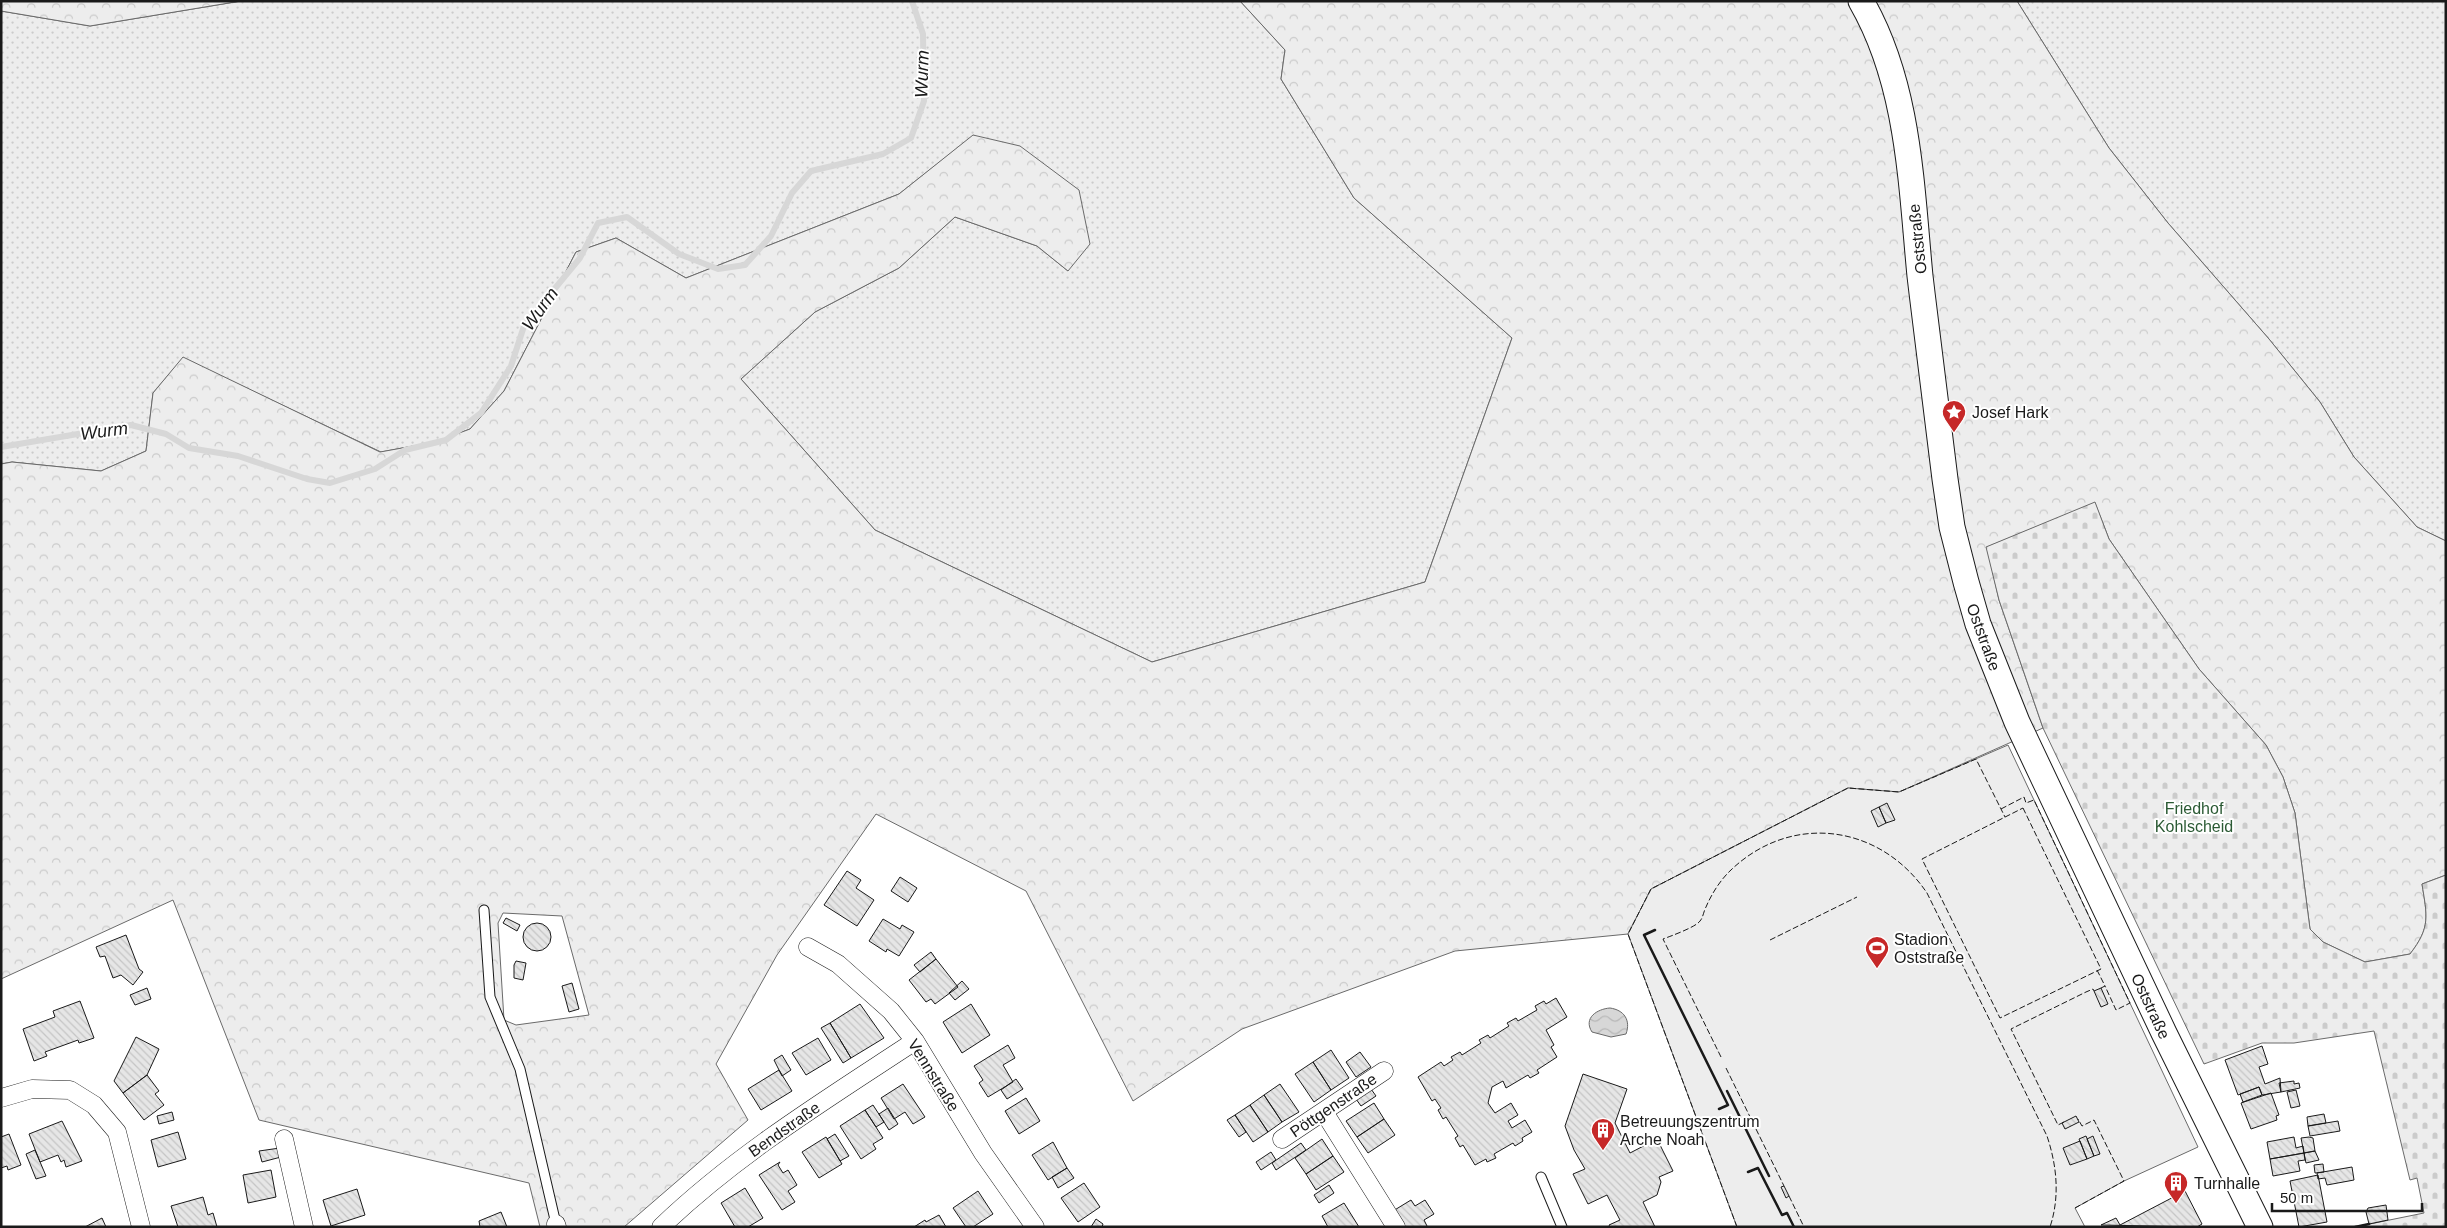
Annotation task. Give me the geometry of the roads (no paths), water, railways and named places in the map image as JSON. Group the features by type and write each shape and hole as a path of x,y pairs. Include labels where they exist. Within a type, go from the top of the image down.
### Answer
{"street":[{"name":"Oststraße","path":"1861,1 1889,59 1899,101 1908,159 1945,479 1954,536 1978,624 2017,722 2164,1033 2260,1227"},
{"name":"Vennstraße","path":"808,947 838,964 866,986 891,1011 915,1041 1029,1225"},
{"name":"Bendstraße","path":"661,1227 692,1197 749,1152 915,1041"},
{"name":"Pöttgenstraße","path":"1282,1139 1384,1071"},
{"path":"1,1098 32,1088 70,1090 94,1105 117,1132 141,1227"},
{"path":"1324,1112 1396,1227"},
{"path":"284,1139 304,1227"}],"lane":[{"path":"484,910 490,998 520,1069 556,1226"},
{"path":"1541,1177 1562,1227"}],"water":[{"path":"1610,1008 1623,1013 1625,1016 1628,1024 1626,1034 1611,1037 1592,1032 1589,1022 1593,1015 1600,1010"}],"waterway":[{"name":"Wurm","path":"1,447 131,425 166,434 189,448 238,456 307,479 330,483 375,469 405,450 446,440 481,413 511,366 524,326 580,258 598,223 627,217 679,254 718,269 745,265 771,236 792,193 811,171 883,154 911,138 924,101 923,34 912,1"}],"place":[{"name":"Josef Hark","path":"1954,433"},
{"name":"Stadion Oststraße","path":"1877,969"},
{"name":"Betreuungszentrum Arche Noah","path":"1603,1151"},
{"name":"Turnhalle","path":"2176,1204"}],"park label":[{"name":"Friedhof Kohlscheid","path":"2194,817"}]}
